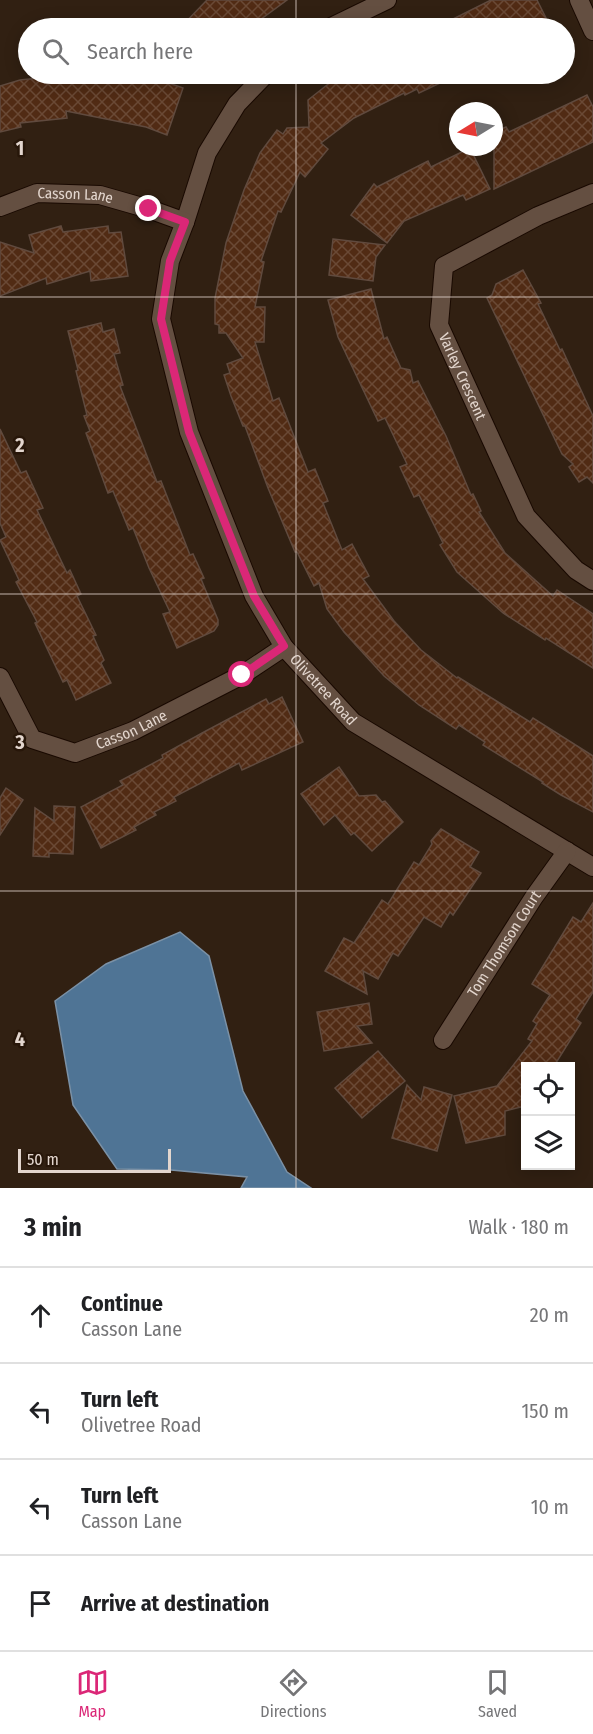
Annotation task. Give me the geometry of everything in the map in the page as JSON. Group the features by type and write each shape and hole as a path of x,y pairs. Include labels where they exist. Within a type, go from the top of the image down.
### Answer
{"street":[{"path":"350,18 387,0"},
{"path":"579,0 593,31"},
{"name":"Olivetree Road","path":"256,84 237,104 207,153 170,261 161,319 189,432 254,596 284,646 353,722 593,867"},
{"name":"Varley Crescent","path":"593,193 538,216 444,266 438,325 526,516 576,570 593,581"},
{"name":"Casson Lane","path":"0,207 37,194 99,195 185,222"},
{"name":"Casson Lane","path":"0,677 32,739 75,753 133,731 242,675 284,646"},
{"name":"Tom Thomson Court","path":"443,1040 534,897 567,851"}],"water":[{"path":"180,932 209,956 243,1091 287,1172 311,1188 241,1188 247,1177 171,1170 117,1169 73,1105 55,1001 106,964"}],"building":[{"path":"207,0 287,0 263,18 190,18"},
{"path":"491,0 537,0 546,18 455,18"},
{"path":"18,81 18,84 172,84 183,88 167,135 146,127 66,111 67,118 20,123 21,127 0,132 0,86"},
{"path":"328,84 438,84 419,93 417,89 405,95 404,93 354,118 321,143 328,149 305,177 300,172 281,212 278,211 261,261 264,262 255,307 265,307 264,342 255,342 273,401 279,398 308,472 315,469 328,501 323,503 342,550 352,544 369,576 363,579 394,621 421,650 457,678 530,722 533,718 593,756 593,812 561,795 483,745 485,742 459,725 456,729 419,705 384,676 344,632 327,609 319,583 314,586 295,552 245,426 243,426 224,375 230,373 227,364 243,358 226,333 219,333 219,325 215,324 215,298 226,243 244,190 260,153 277,130 283,134 287,128 309,127 308,100"},
{"path":"587,95 593,107 593,142 494,189 494,156 503,156 503,128 506,127 509,132"},
{"path":"454,156 474,156 490,189 466,200 463,195 404,221 387,243 351,215 374,184 377,187 428,161 431,167"},
{"path":"61,226 63,232 108,226 109,233 121,232 128,276 91,281 90,271 47,284 46,278 0,296 0,242 34,253 29,235"},
{"path":"333,239 385,245 376,257 373,281 329,275"},
{"path":"523,270 541,303 538,304 593,416 593,483 587,477 579,482 569,467 573,464 562,454 487,298 492,295 496,284"},
{"path":"371,289 384,339 387,337 401,368 410,370 413,383 418,381 446,436 471,495 473,494 481,511 479,512 505,553 553,596 557,590 593,614 593,668 503,613 457,572 440,545 443,543 419,495 414,497 400,467 407,464 385,418 378,421 338,337 328,300"},
{"path":"101,323 103,332 114,329 120,353 114,354 123,385 120,386 157,482 161,481 190,555 193,554 204,578 201,579 218,620 214,631 177,648 163,614 170,612 133,528 129,530 113,491 108,493 86,433 90,431 84,416 87,415 68,331"},
{"path":"0,429 21,473 26,471 43,508 37,510 67,573 70,570 81,594 77,596 96,635 93,636 104,660 101,663 111,683 76,700 67,680 63,682 35,623 37,622 16,582 19,580 0,540 6,537 0,523"},
{"path":"282,697 303,742 242,770 239,763 174,797 176,801 154,812 156,815 134,827 136,830 101,848 81,807 123,785 120,781 204,732 266,699 269,704"},
{"path":"339,767 359,796 376,795 382,802 385,801 403,822 372,851 354,833 351,835 335,815 324,825 301,794"},
{"path":"6,788 23,800 0,835 0,798"},
{"path":"54,806 75,807 73,854 49,853 49,857 33,856 35,808 54,821"},
{"path":"441,829 479,852 470,867 481,873 453,915 450,912 441,927 424,917 398,956 393,953 378,979 363,971 367,994 325,971 344,938 354,943 382,900 388,904 414,862 419,865 432,844 431,841"},
{"path":"593,903 593,992 576,1019 581,1023 557,1062 521,1062 521,1107 505,1111 505,1135 466,1143 454,1096 497,1086 532,1041 528,1039 537,1024 533,1021 550,995 532,984 573,917 581,922"},
{"path":"369,1003 372,1024 357,1026 372,1043 324,1051 317,1012"},
{"path":"378,1051 405,1081 362,1118 335,1088"},
{"path":"407,1085 421,1100 424,1087 452,1095 437,1151 392,1138"}],"route":[{"path":"149,209 185,222 170,261 161,319 189,432 254,596 284,646 242,675"}]}
